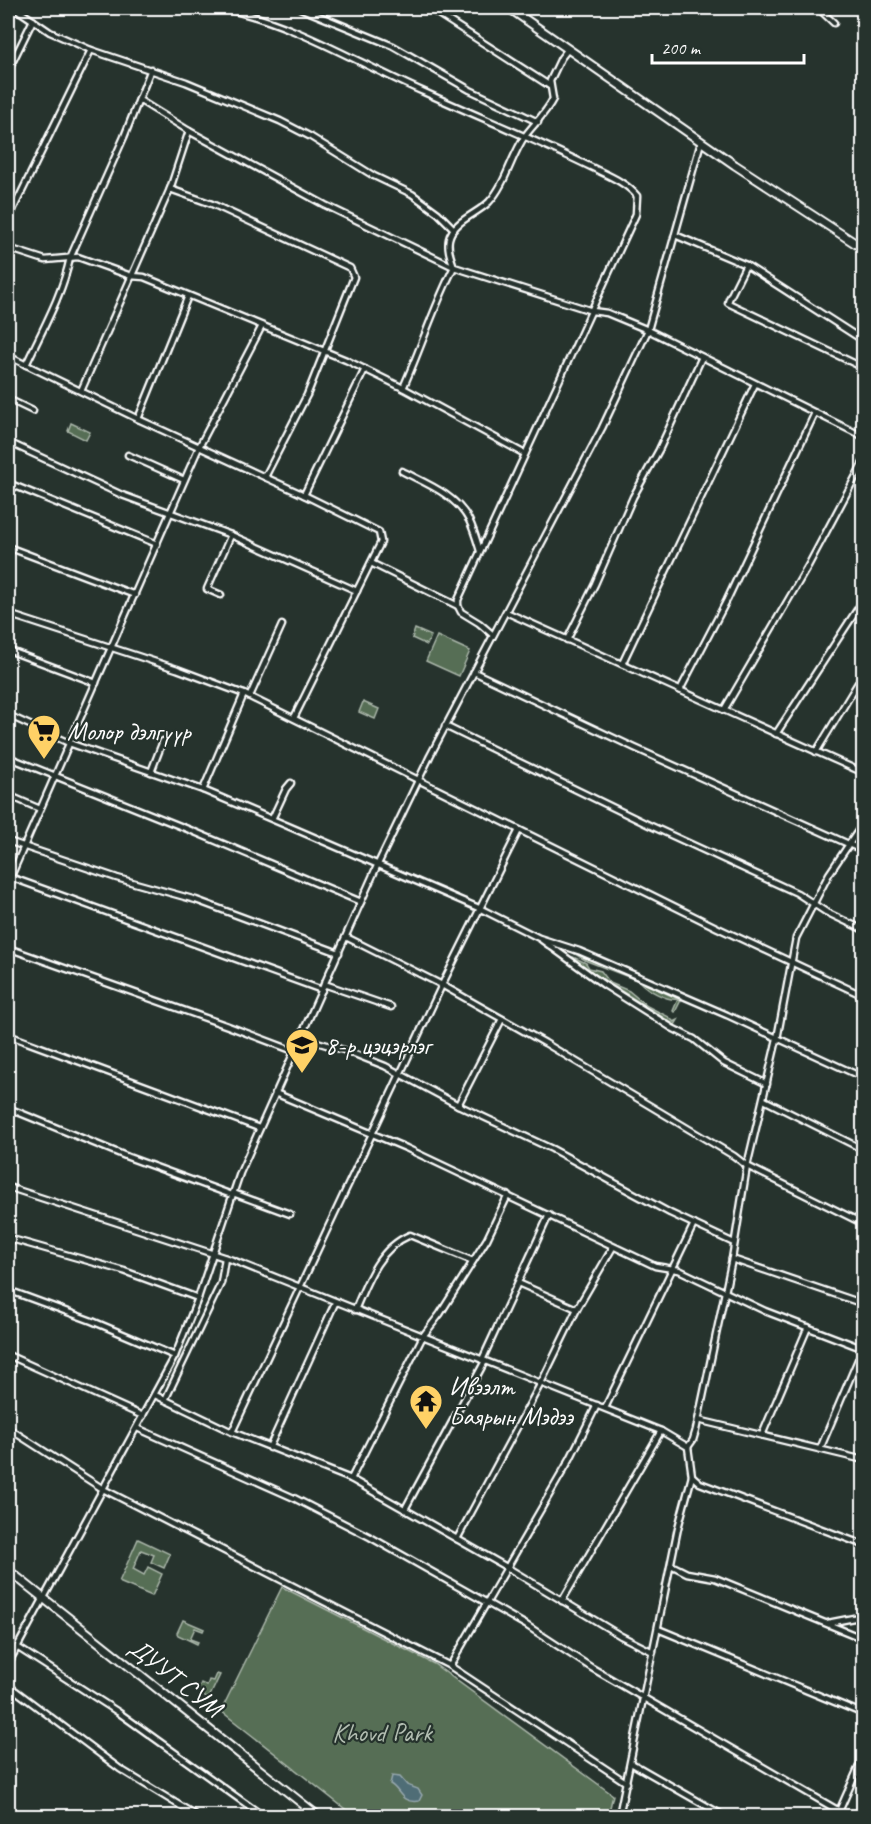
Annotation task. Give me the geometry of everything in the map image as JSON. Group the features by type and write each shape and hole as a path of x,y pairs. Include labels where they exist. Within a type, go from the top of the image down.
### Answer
{"main road":[{"path":"509,8 701,141 864,249"},
{"name":"ДУУТ СУМ","path":"8,1570 318,1816"}],"street":[{"path":"15,8 50,32 91,50 186,82 280,121 311,137 374,176 412,194 438,213 454,229"},
{"path":"221,8 293,30 423,92 525,136 627,186 637,196 636,214 458,600 461,612 479,622 493,635"},
{"path":"300,8 393,46 449,79 538,122"},
{"path":"429,8 550,86"},
{"path":"818,8 834,23"},
{"path":"8,71 33,20"},
{"path":"403,388 434,308 454,267 448,251 449,239 454,229 489,202 525,136 538,122 553,99 550,81 555,69 569,49"},
{"path":"8,219 91,50"},
{"path":"26,365 66,279 70,258 140,100 151,69"},
{"path":"140,100 189,131 324,205 454,267 592,311 608,313 648,330 864,437"},
{"path":"81,391 170,189 189,131"},
{"path":"8,1664 175,1356 198,1298 232,1194 259,1128 377,866 417,780 602,428 648,330 701,141"},
{"path":"170,189 212,204 350,268 354,277 307,395 265,477"},
{"path":"675,235 746,265 864,341"},
{"path":"8,248 45,260 78,257 131,276 144,277 365,369 525,454"},
{"path":"746,265 729,303 864,368"},
{"path":"138,419 188,296"},
{"path":"262,326 199,447 9,880 322,990"},
{"path":"8,356 379,532 381,542 294,718"},
{"path":"567,640 595,584 633,497 659,450 702,357"},
{"path":"304,495 365,369"},
{"path":"622,664 755,384"},
{"path":"8,399 33,411"},
{"path":"680,690 727,600 815,413"},
{"path":"8,442 122,495 231,535 357,591"},
{"path":"128,455 184,480"},
{"path":"724,710 808,566 864,461"},
{"path":"402,471 449,496 460,507 469,521 480,551"},
{"path":"8,483 157,544"},
{"path":"221,595 207,589 231,535"},
{"path":"8,547 135,595"},
{"path":"371,563 458,606"},
{"path":"776,734 864,599"},
{"path":"506,612 864,773"},
{"path":"8,615 218,683 247,695 519,830 864,996"},
{"path":"203,790 282,624"},
{"path":"8,650 96,683"},
{"path":"474,672 635,748 864,851"},
{"path":"816,752 864,673"},
{"path":"8,715 69,742 203,790 272,819 481,909 539,938 590,955 864,1078"},
{"path":"445,726 649,825 797,893 826,912 864,930"},
{"path":"151,772 163,741"},
{"path":"8,757 361,902"},
{"path":"272,819 291,783"},
{"path":"8,795 39,809"},
{"path":"620,1816 670,1565 692,1476 688,1447 693,1440 698,1420 726,1293 747,1166 764,1101 790,962 796,938 813,903 829,874 864,822"},
{"path":"231,1432 442,985 519,830"},
{"path":"8,841 196,900 339,953"},
{"path":"346,937 442,985 502,1019 734,1156 747,1166 864,1224"},
{"path":"539,938 604,985 672,1028 694,1039 724,1063 767,1084"},
{"path":"8,948 218,1022 294,1052"},
{"path":"324,984 391,1007"},
{"path":"458,1105 502,1019"},
{"path":"8,1035 259,1128"},
{"path":"300,1037 347,1051 401,1075 735,1243"},
{"path":"275,1093 373,1134 655,1266 679,1270 726,1293 863,1348 820,1449"},
{"path":"764,1101 864,1150"},
{"path":"8,1108 128,1157 290,1214"},
{"path":"8,1186 225,1258 605,1408 661,1431 688,1447"},
{"path":"351,1479 423,1336 440,1314 487,1239 508,1196"},
{"path":"405,1509 483,1361 549,1215"},
{"path":"605,1408 694,1224"},
{"path":"355,1310 381,1258 398,1240 410,1235 473,1262"},
{"path":"8,1238 124,1271 198,1298"},
{"path":"458,1539 542,1383 577,1309 613,1247"},
{"path":"165,1400 221,1283 225,1258"},
{"path":"732,1259 864,1304"},
{"path":"518,1283 577,1309"},
{"path":"8,1290 92,1321 175,1356"},
{"path":"269,1448 335,1302"},
{"path":"762,1435 808,1327"},
{"path":"8,1355 143,1416"},
{"path":"155,1395 231,1432 351,1479 653,1652"},
{"path":"450,1666 570,1459 597,1406"},
{"path":"698,1420 864,1460"},
{"path":"8,1428 103,1490 450,1666 627,1783"},
{"path":"137,1428 294,1498 370,1537 526,1624 644,1698 839,1810"},
{"path":"562,1601 661,1431"},
{"path":"692,1476 700,1483 864,1545"},
{"path":"670,1565 687,1572 715,1578 864,1639"},
{"path":"828,1623 864,1616"},
{"path":"658,1629 864,1714"},
{"path":"17,1647 118,1712 263,1816"},
{"path":"8,1685 120,1769 197,1816"},
{"path":"837,1816 864,1755"},
{"path":"631,1763 723,1816"}],"green space":[{"path":"71,423 90,432 86,440 68,431"},
{"path":"415,629 431,636 427,645 412,638"},
{"path":"437,636 470,651 459,676 426,661"},
{"path":"363,702 379,709 375,719 359,712"},
{"path":"575,954 578,954 635,979 587,961"},
{"path":"573,957 586,963 589,968 601,971 610,983 629,991 647,1006 674,1022 678,1020 675,1025 573,960"},
{"path":"639,981 681,1000 675,1012 673,1011 678,999 657,994"},
{"path":"138,1539 170,1554 164,1568 151,1562 154,1555 141,1550 133,1569 144,1575 148,1567 162,1574 152,1596 119,1582"},
{"name":"Khovd Park","path":"282,1587 434,1664 613,1795 608,1816 354,1816 221,1711"},
{"path":"183,1620 204,1629 203,1631 195,1628 190,1639 198,1642 197,1644 178,1635"},
{"path":"217,1674 220,1675 209,1698 206,1698 198,1690 201,1683 207,1686 209,1680 214,1681"}],"water":[{"path":"392,1776 400,1777 407,1785 418,1789 422,1795 419,1801 404,1799 390,1784"}],"place":[{"name":"Молор дэлгүүр","path":"44,760"},
{"name":"8-р цэцэрлэг","path":"302,1074"},
{"name":"Ивээлт Баярын Мэдээ","path":"426,1430"}]}
